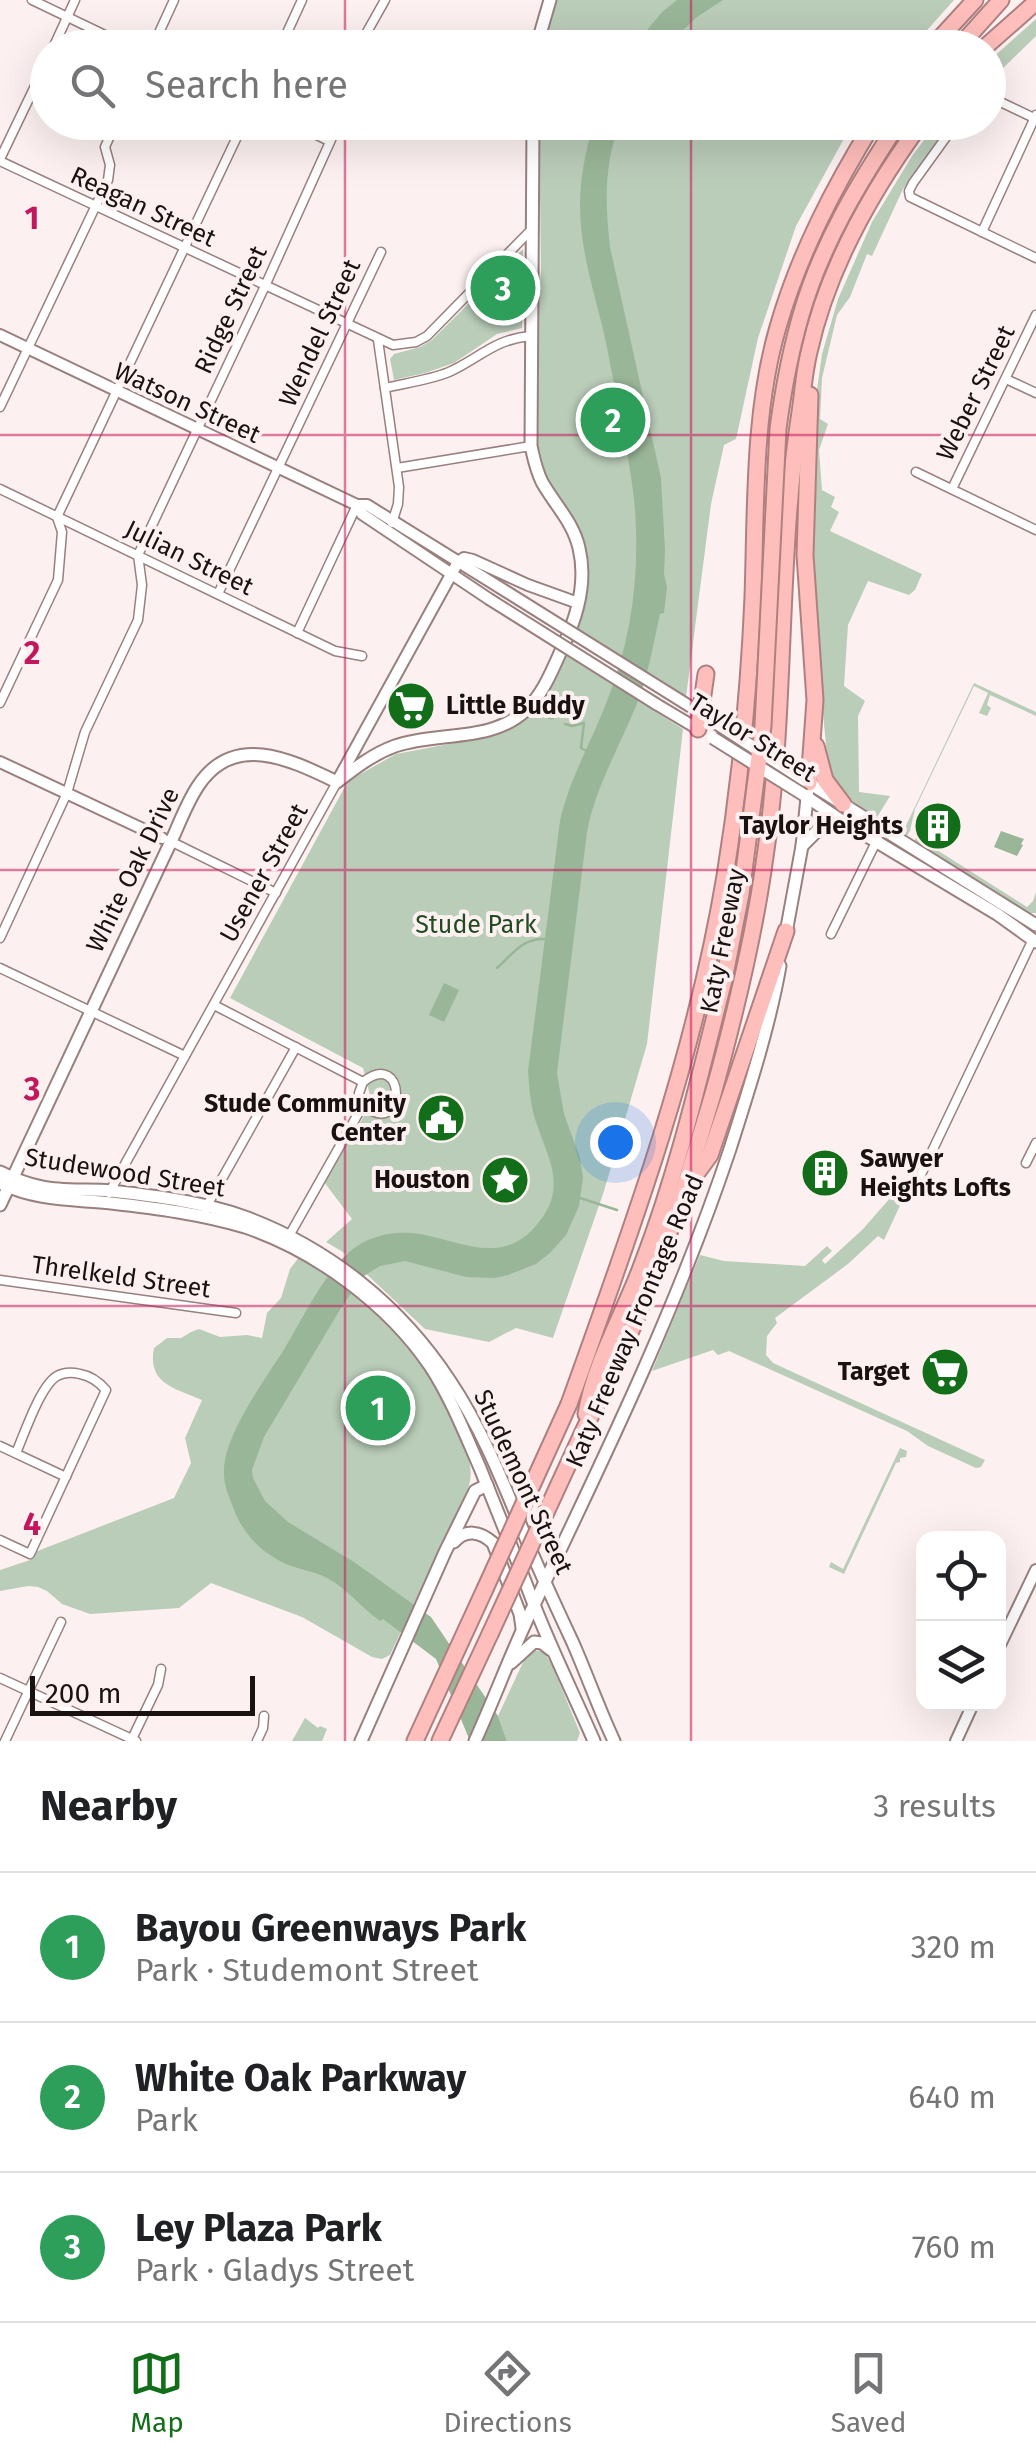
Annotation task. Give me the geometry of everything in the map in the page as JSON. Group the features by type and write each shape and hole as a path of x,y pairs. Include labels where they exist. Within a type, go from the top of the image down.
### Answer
{"highway":[{"path":"947,30 974,0"},
{"path":"974,30 1002,0"},
{"path":"1004,30 1036,2"},
{"name":"Katy Freeway","path":"670,1185 692,1028 724,876 750,676 759,444 777,329 812,234 863,140"},
{"path":"446,1738 583,1432 590,1390 643,1263 670,1185 724,980 741,894 763,726 774,485 784,384 800,315 828,242 887,140"},
{"name":"Katy Freeway","path":"415,1741 670,1185 734,1020 766,853 792,461 806,366 826,298 850,239 910,140"},
{"path":"806,366 810,394 805,555 815,700 806,789"},
{"path":"694,718 706,674"},
{"path":"814,736 825,780 842,813"},
{"path":"670,1185 710,1155 786,931"},
{"path":"404,1741 418,1716 432,1704"}],"main road":[{"path":"541,30 550,0"},
{"path":"337,782 366,760 396,746 488,730 520,715 549,676 573,622 582,588 579,548 571,524 535,466 531,446 533,140"},
{"name":"Taylor Street","path":"694,718 716,723 842,813 1035,934"},
{"name":"Taylor Street","path":"694,718 712,738 806,789"},
{"name":"White Oak Drive","path":"0,1205 5,1180 90,1011 166,840 196,788 230,758 253,754 279,756 337,782"},
{"name":"Katy Freeway Frontage Road","path":"475,1741 669,1312 712,1204 776,987 802,846 806,789"},
{"path":"802,846 842,813"},
{"name":"Taylor Street","path":"842,813 876,842 952,880"},
{"name":"Studewood Street","path":"5,1180 30,1196 52,1200 109,1197 204,1211 293,1242"},
{"name":"Studemont Street","path":"293,1242 402,1326 450,1380 506,1492 614,1741"},
{"name":"Studemont Street","path":"402,1326 448,1397 594,1741"},
{"path":"360,1741 475,1491 487,1485 506,1492"},
{"path":"445,1552 466,1533 480,1534 493,1542 520,1614 522,1632"},
{"path":"508,1666 534,1642 546,1645 556,1656"}],"street":[{"path":"32,0 95,30"},
{"path":"62,30 76,0"},
{"path":"160,30 174,0"},
{"path":"288,30 302,0"},
{"path":"368,30 385,0"},
{"path":"0,160 30,97"},
{"path":"982,232 1036,117 1006,104"},
{"path":"0,407 110,174 105,148 108,140"},
{"path":"0,702 58,580 62,532 57,517 236,140"},
{"path":"944,140 910,188 910,197 1036,258"},
{"name":"Ridge Street","path":"0,938 67,793 86,732 140,613 138,555 330,141"},
{"name":"Reagan Street","path":"0,160 378,340"},
{"path":"391,525 398,504 397,468 378,340 406,344 427,336 533,228"},
{"name":"Wendel Street","path":"218,594 381,252"},
{"name":"Weber Street","path":"952,489 1036,315"},
{"name":"Watson Street","path":"0,336 357,505 367,504 454,567 464,558 473,560 528,586 578,603"},
{"path":"385,388 447,372 493,345 530,336"},
{"path":"1006,379 1036,393"},
{"path":"397,468 531,446"},
{"path":"916,472 1036,530"},
{"name":"Julian Street","path":"1,494 138,555 335,651 362,656"},
{"path":"298,633 357,505"},
{"name":"Taylor Street","path":"454,567 498,586 694,718"},
{"name":"Taylor Street","path":"454,567 490,598 694,718"},
{"name":"Usener Street","path":"109,1197 454,567"},
{"path":"353,751 366,760"},
{"path":"0,762 276,893"},
{"path":"831,934 876,842"},
{"path":"916,1185 1035,934"},
{"path":"0,968 186,1056"},
{"path":"214,1005 363,1082"},
{"path":"204,1211 296,1047"},
{"path":"373,1075 384,1075 394,1082 398,1094 394,1106 384,1112 372,1112 363,1105 359,1093 363,1082 373,1075"},
{"path":"293,1242 363,1105"},
{"path":"1026,1163 1036,1143"},
{"name":"Threlkeld Street","path":"0,1280 236,1312"},
{"path":"0,1540 30,1554 106,1390 98,1381 82,1374 70,1372 56,1377 44,1393 16,1453"},
{"path":"0,1446 66,1477"},
{"path":"1006,1632 1036,1570"},
{"path":"5,1741 61,1622"},
{"path":"0,1678 134,1740 161,1669"},
{"path":"956,1741 970,1711"},
{"path":"257,1741 264,1716"}],"green space":[{"path":"556,0 954,0 927,30 545,30"},
{"path":"1036,19 1036,36 1006,65 1006,46"},
{"path":"539,140 843,140 796,226 758,338 736,439 724,445 711,504 686,697 576,629 587,586 587,558 575,523 547,478 535,434 541,271"},
{"path":"924,140 938,140 903,189 872,256 867,254 850,297 837,315 822,378 820,419 828,424 819,450 822,490 835,497 831,507 839,512 830,531 922,574 909,595 868,581 848,625 844,686 865,701 858,716 859,792 890,796 876,819 839,791 829,777 809,563 815,404 822,354 838,299 872,222"},
{"path":"523,249 522,328 497,334 454,363 394,380 390,359 394,354 432,340"},
{"name":"Stude Park","path":"565,655 683,729 647,1044 604,1191 553,1338 516,1328 489,1342 425,1329 343,1252 326,1242 352,1219 324,1182 372,1103 363,1068 230,998 348,781 396,754 486,737 512,726 542,699"},
{"path":"974,683 1036,712 1036,716 990,695 987,716 979,713 988,693 974,686 915,809 905,839 901,836"},
{"path":"925,813 929,815 926,828 918,838 1027,907 1036,892 1036,913 1025,913 914,843"},
{"path":"905,1181 910,1184 884,1240 878,1236 848,1264 775,1318 777,1323 767,1336 766,1355 773,1363 985,1460 981,1467 928,1446 907,1431 729,1351 718,1355 713,1350 652,1371 700,1255 724,1261 805,1266 827,1246 832,1251 822,1260 825,1264 863,1229"},
{"path":"299,1257 353,1292 406,1345 434,1385 469,1459 468,1489 390,1655 382,1659 372,1657 302,1617 211,1583 179,1608 90,1614 62,1604 38,1587 0,1591 0,1570 30,1560 35,1552 174,1498 191,1463 185,1438 202,1400 173,1388 159,1377 153,1360 154,1348 167,1338 181,1338 199,1329 220,1337 262,1338 267,1313 281,1298 290,1269"},
{"path":"900,1448 907,1451 906,1457 896,1463 844,1574 829,1567 831,1562 843,1569"},
{"path":"533,1650 544,1652 552,1665 580,1733 577,1741 507,1741 498,1716 526,1656"},
{"path":"305,1718 318,1728 327,1729 322,1741 292,1741"}],"shaded area":[{"path":"677,0 723,0 683,30 647,30"},
{"path":"589,140 615,140 608,168 608,231 661,478 667,587 664,613 660,614 640,695 602,784 587,832 557,1073 564,1114 580,1158 583,1178 579,1206 566,1235 550,1253 536,1264 508,1275 466,1277 405,1261 380,1266 364,1276 264,1437 252,1470 265,1501 288,1522 354,1562 431,1617 498,1716 507,1741 470,1741 436,1659 383,1619 373,1616 335,1582 284,1563 252,1539 228,1493 225,1459 237,1426 321,1286 355,1248 374,1238 400,1233 479,1247 507,1246 534,1228 551,1200 553,1173 534,1116 528,1071 560,821 621,659 636,551 630,472 581,220"},
{"path":"1001,831 1024,839 1017,856 994,847"},
{"path":"444,983 459,990 444,1022 429,1015"}],"waterway":[{"path":"565,724 584,723 581,748 588,752"},
{"path":"497,968 524,944 545,939"},
{"path":"580,1198 617,1210"}],"place":[{"name":"Ley Plaza Park","path":"503,288"},
{"name":"White Oak Parkway","path":"613,420"},
{"name":"Little Buddy","path":"411,706"},
{"name":"Taylor Heights","path":"938,826"},
{"name":"Stude Community Center","path":"441,1118"},
{"name":"Sawyer Heights Lofts","path":"825,1173"},
{"name":"Houston","path":"505,1180"},
{"name":"Target","path":"945,1372"},
{"name":"Bayou Greenways Park","path":"378,1408"}]}
